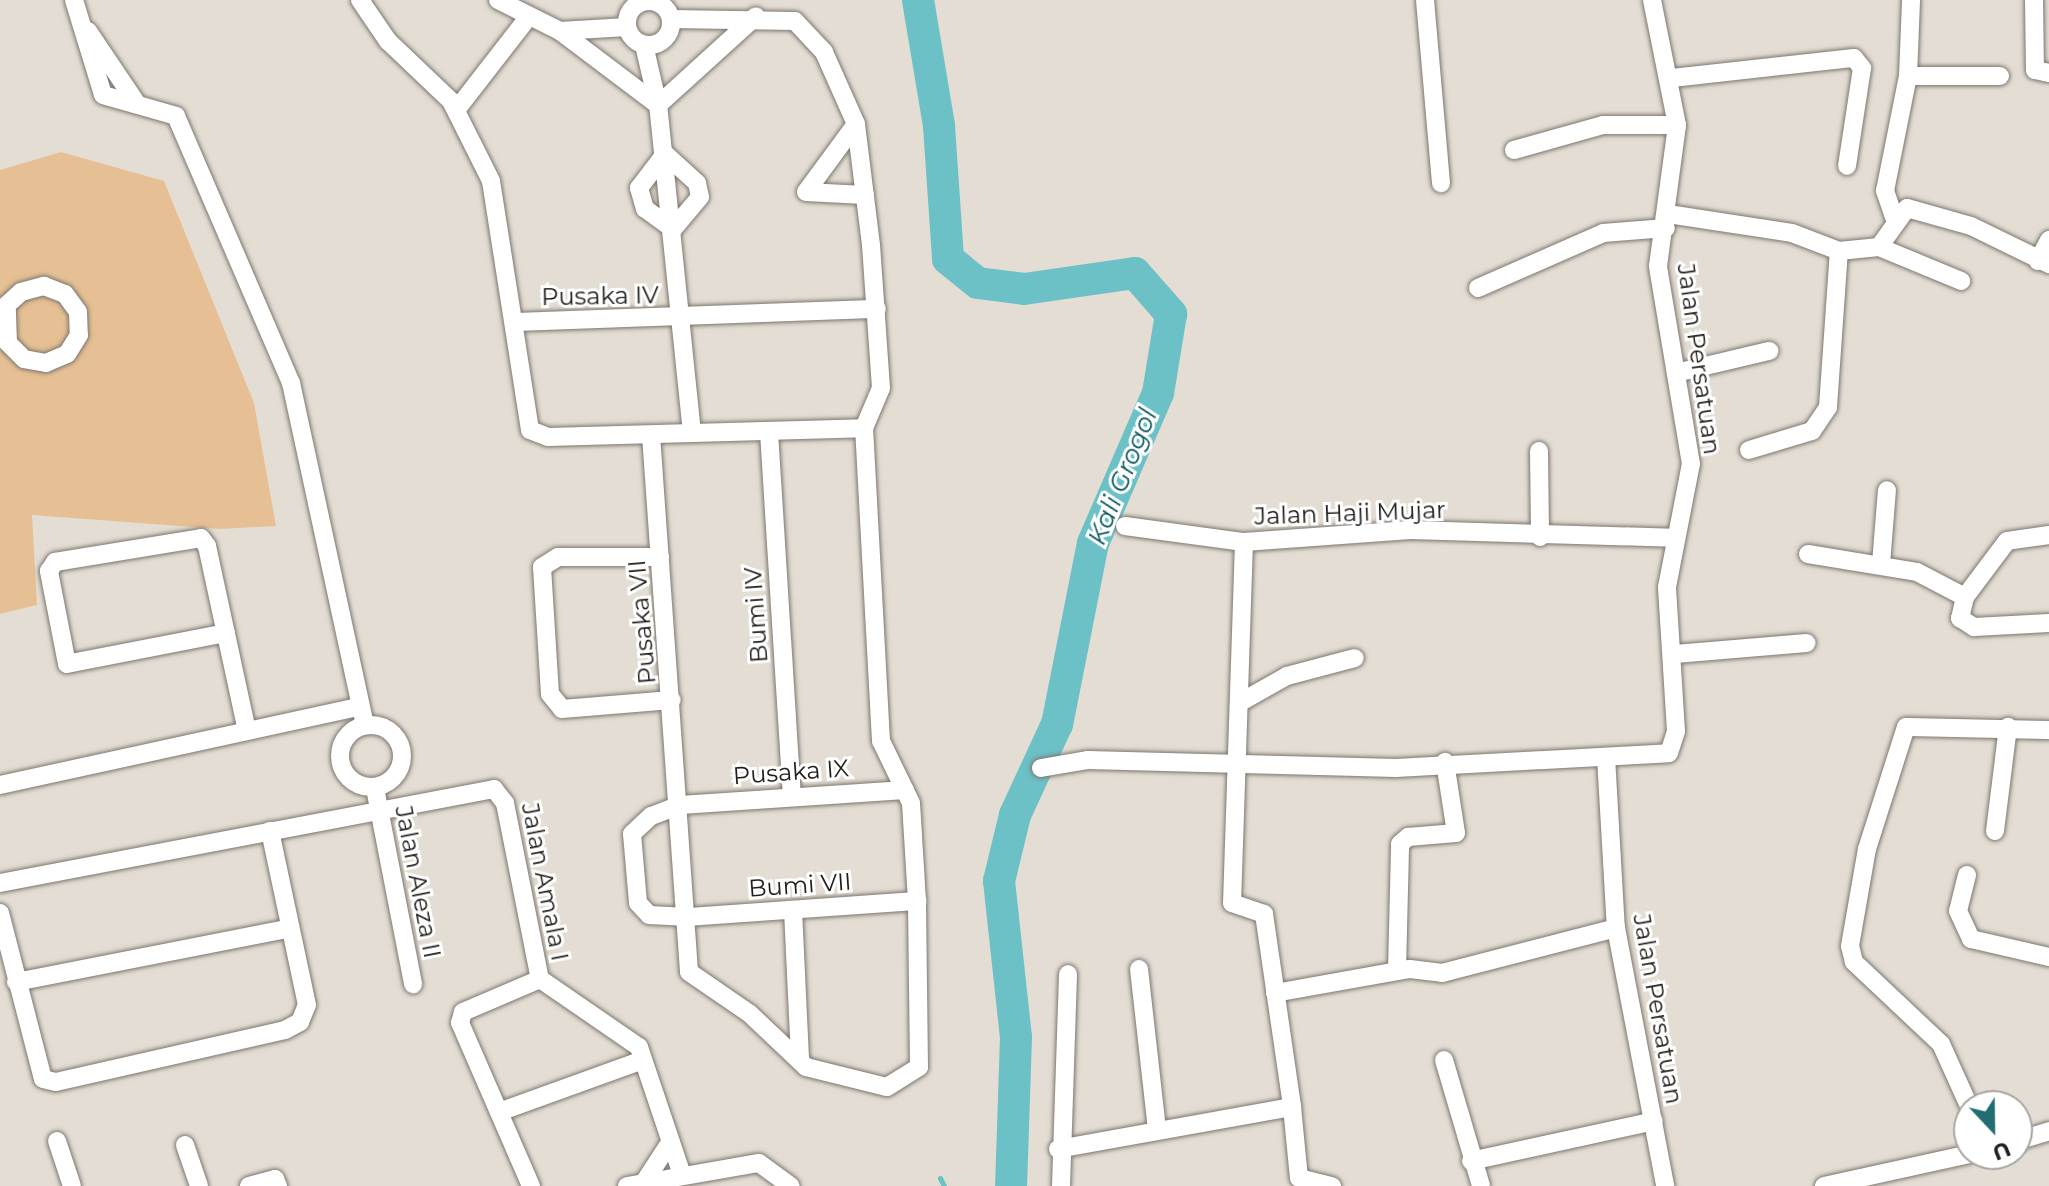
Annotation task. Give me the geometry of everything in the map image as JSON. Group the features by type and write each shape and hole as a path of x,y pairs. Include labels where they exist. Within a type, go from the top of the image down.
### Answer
{"street":[{"path":"74,0 86,29 137,104"},
{"path":"360,0 388,41 454,105 491,181 518,322 530,430 548,437 864,428"},
{"path":"498,0 520,17 560,31 658,105"},
{"path":"1425,0 1441,183"},
{"name":"Jalan Persatuan","path":"1652,0 1672,78 1677,125 1667,221 1658,266 1691,464 1673,538 1667,587 1675,654 1669,753 1606,757 1616,928 1665,1186"},
{"path":"1894,217 1885,191 1908,76 1911,0"},
{"path":"2034,0 2035,70 2049,73"},
{"path":"627,27 643,2 672,19 756,16 795,21 808,32 856,124 877,309 881,388 864,428 881,741 905,790 917,901 919,1067 887,1087 815,1072 800,1060 793,910"},
{"path":"658,105 756,16"},
{"path":"454,105 520,17"},
{"path":"644,45 662,42 672,19"},
{"path":"560,31 627,27"},
{"path":"627,27 644,45 658,105 692,433"},
{"path":"86,29 93,80 103,95 176,116 291,383 357,707 365,725 392,733 401,745 397,774 375,788 360,786 341,767 343,741 365,725"},
{"path":"1672,78 1854,58 1862,68 1847,166"},
{"path":"1908,76 2000,76"},
{"path":"856,124 806,192 865,195"},
{"path":"1514,150 1578,129 1677,125"},
{"path":"665,154 697,183 700,197 673,229"},
{"path":"665,154 639,188 645,209 673,229"},
{"path":"1879,247 1894,217 1907,208 1971,226 2044,262 2049,240"},
{"path":"1478,288 1603,233 1667,221 1792,233 1839,251 1879,247 1961,281"},
{"path":"1749,450 1812,431 1828,407 1839,251"},
{"path":"44,286 65,294 78,312 79,335 67,354 46,363 24,359 4,343 3,310 21,292 44,286"},
{"name":"Pusaka IV","path":"518,322 877,309"},
{"path":"1676,373 1769,351"},
{"name":"Bumi IV","path":"769,432 792,794"},
{"name":"Pusaka VII","path":"651,435 691,978 750,1014 800,1060"},
{"path":"1539,451 1540,537"},
{"path":"1881,564 1887,490"},
{"name":"Jalan Haji Mujar","path":"1125,526 1244,542 1411,530 1540,537 1673,538"},
{"path":"2049,535 2007,541 1965,597 1960,618 1974,627 2049,623"},
{"path":"226,633 67,664 49,571 55,562 201,538 226,633 247,731"},
{"path":"1244,542 1232,903 1264,914 1299,1178 1332,1186"},
{"path":"1808,554 1881,564 1965,597"},
{"path":"660,557 558,557 542,567 550,694 562,709 672,700"},
{"path":"1675,654 1807,643"},
{"path":"1239,703 1287,676 1355,658"},
{"path":"0,785 357,707"},
{"path":"1962,1090 1941,1044 1854,962 1850,946 1867,849 1906,727 2049,730"},
{"path":"1995,831 2008,727"},
{"path":"1041,768 1088,760 1238,767 1606,757"},
{"path":"1397,971 1400,844 1408,837 1456,833 1445,762"},
{"name":"Jalan Amala I","path":"379,807 478,787 502,795 540,979 630,1036 643,1060 681,1172"},
{"name":"Jalan Aleza II","path":"375,788 413,984"},
{"name":"Pusaka IX","path":"688,917 649,915 638,903 632,834 638,823 680,805 792,794 905,790"},
{"path":"0,883 379,807"},
{"path":"0,913 38,1072 56,1082 300,1022 307,1005 270,831"},
{"path":"1967,875 1958,911 1971,939 2049,957"},
{"name":"Bumi VII","path":"688,917 917,901"},
{"path":"16,982 290,928"},
{"path":"1275,993 1397,971 1442,973 1616,928"},
{"path":"1139,969 1157,1130"},
{"path":"1061,1186 1058,1149 1068,974"},
{"path":"531,1186 460,1023 463,1012 540,979"},
{"path":"499,1112 643,1060"},
{"path":"1444,1060 1471,1161 1481,1186"},
{"path":"1058,1149 1292,1107"},
{"path":"1471,1161 1654,1121"},
{"path":"57,1141 72,1186"},
{"path":"636,1184 669,1144"},
{"path":"185,1145 199,1186"},
{"path":"1824,1186 1953,1158"},
{"path":"636,1184 681,1172 759,1163 791,1186"},
{"path":"249,1186 275,1179 278,1186"}],"shaded area":[{"path":"61,152 164,181 254,403 276,526 220,529 32,515 37,605 0,614 0,170"}],"waterway":[{"name":"Kali Grogol","path":"918,0 939,126 948,259 978,283 1024,289 1135,273 1171,314 1158,393 1093,543 1057,724 1015,815 999,881 1016,1037 1011,1186"},
{"path":"940,1178 944,1186"}]}
